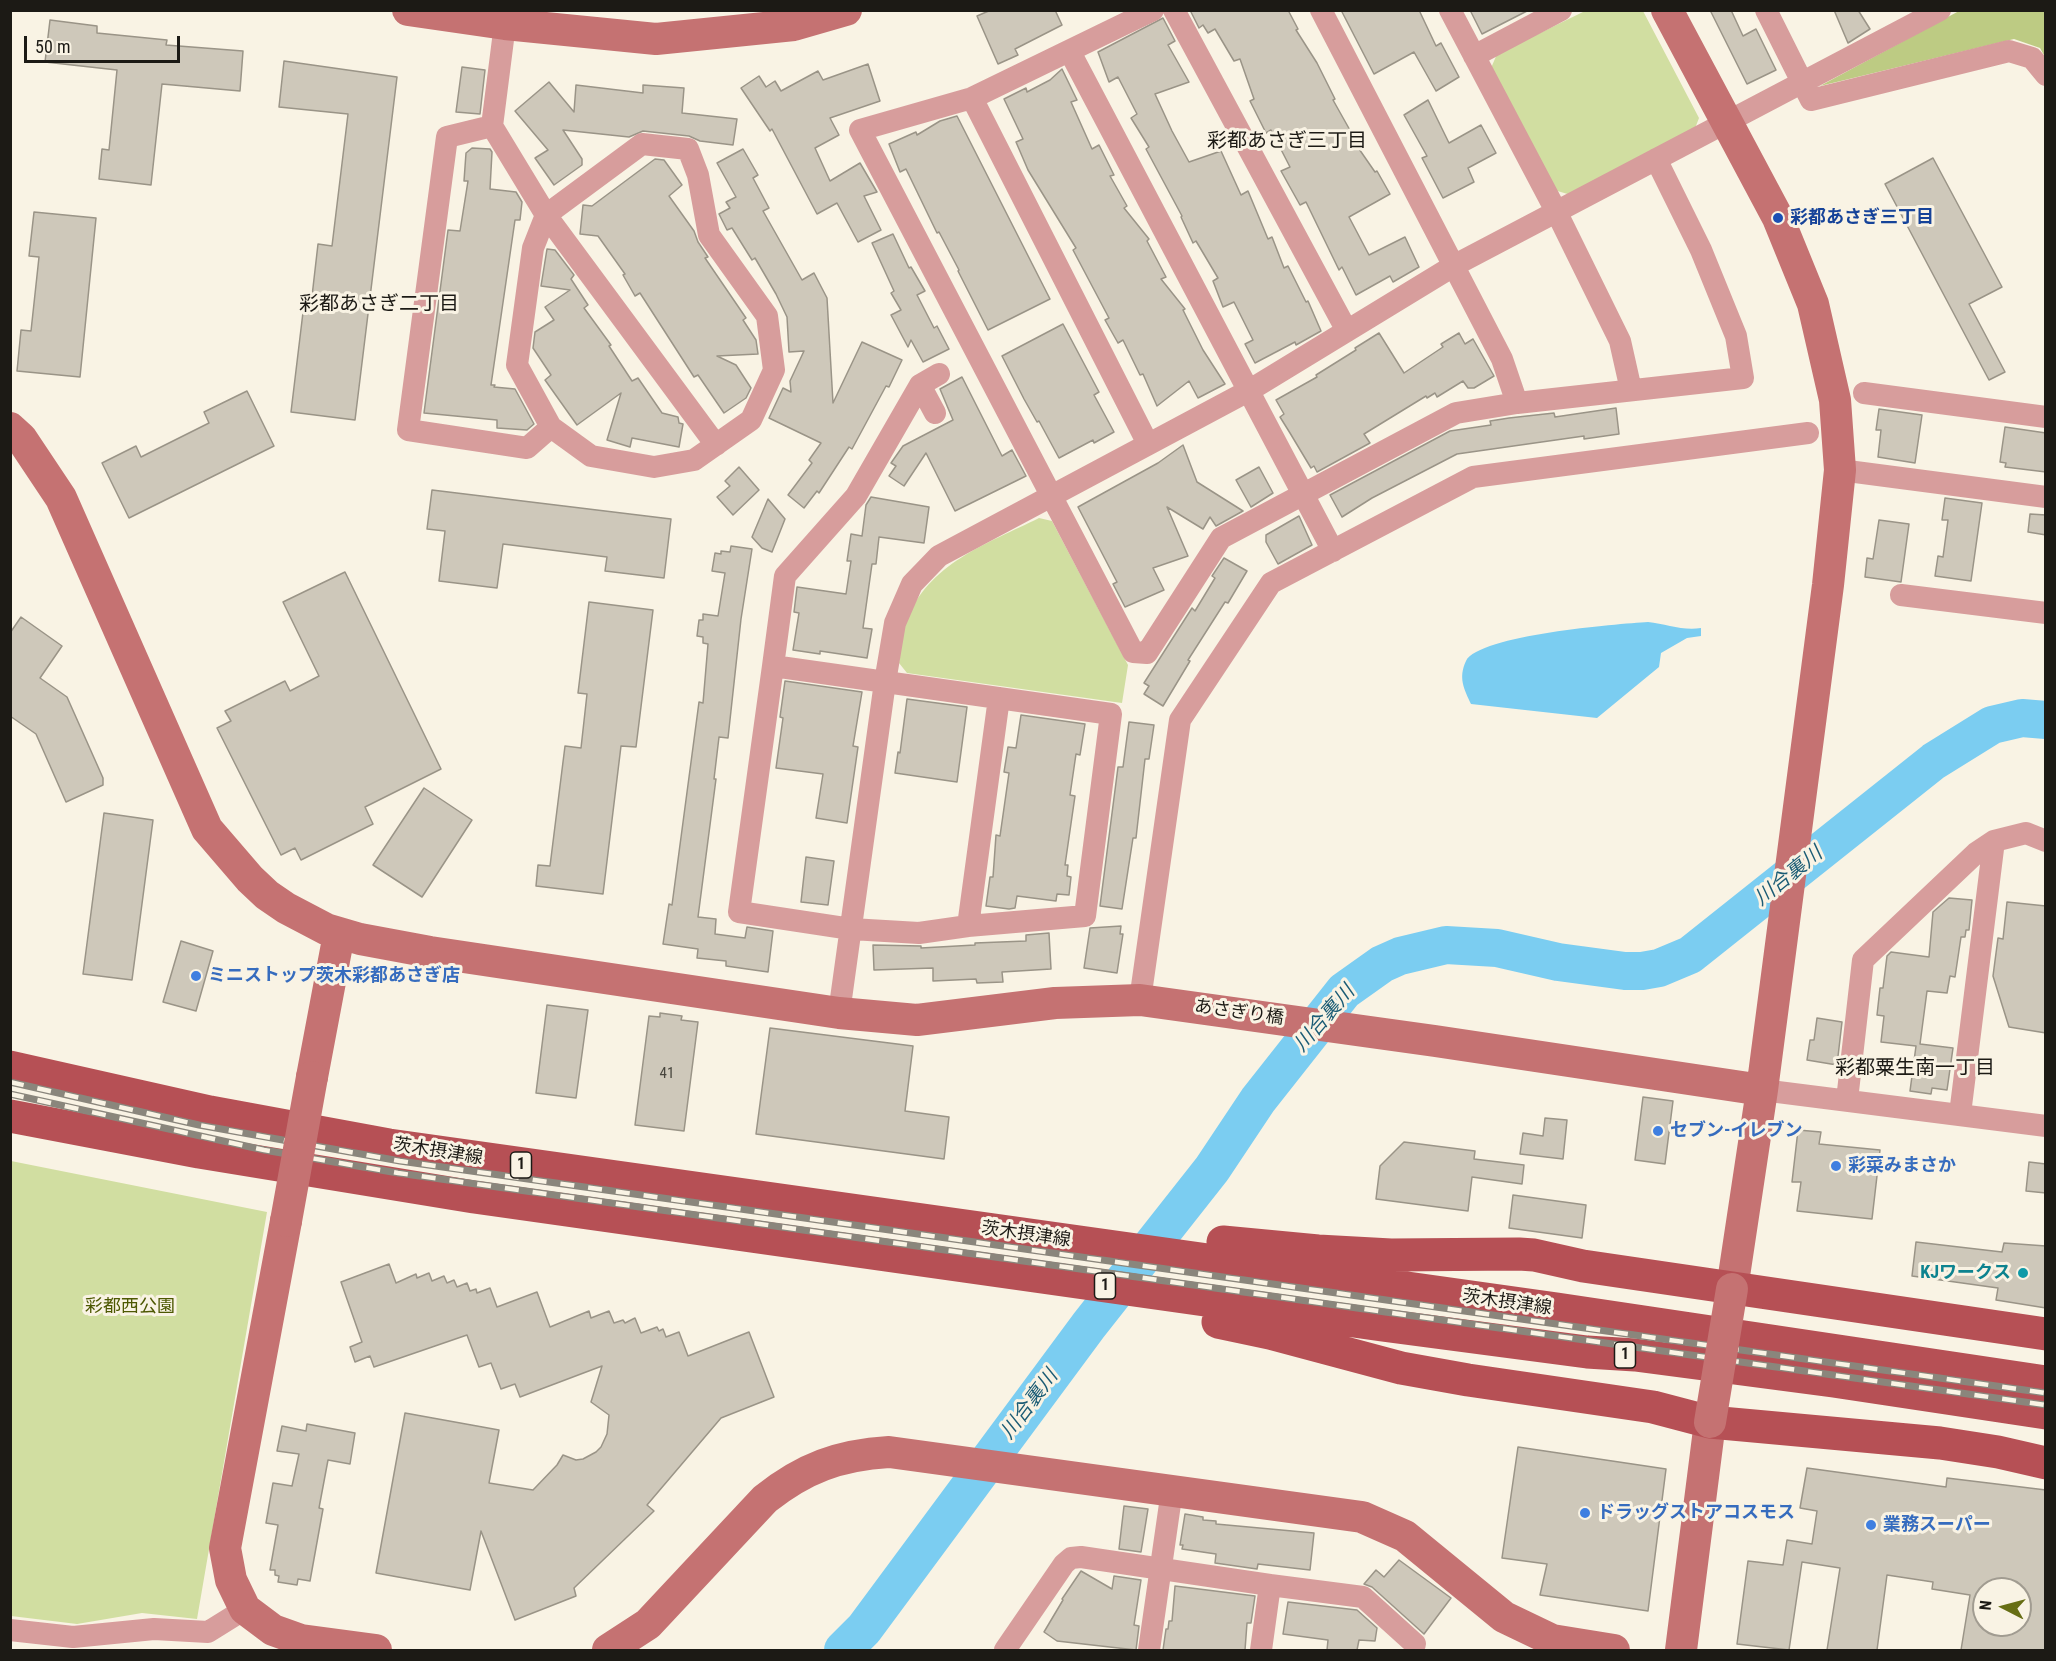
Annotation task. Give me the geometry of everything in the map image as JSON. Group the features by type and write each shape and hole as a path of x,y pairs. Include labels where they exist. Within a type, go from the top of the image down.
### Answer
{"main road":[{"name":"茨木摂津線","path":"10,1067 210,1112 390,1145 893,1216 1037,1229 1235,1254 1593,1315 2046,1382"},
{"name":"1","path":"10,1116 371,1182 1074,1281 1202,1309 1587,1352 1635,1355 2046,1413"},
{"path":"1235,1254 1526,1255 1732,1289 2046,1334"},
{"path":"1202,1309 1270,1333 1380,1364 1433,1374 1653,1407 1710,1422 1940,1443 1998,1452 2046,1463"},
{"path":"1593,1315 1609,1313 2046,1361"},
{"path":"1587,1352 1634,1365 2046,1436"}],"street":[{"path":"408,10 505,24 656,39 794,26 846,10"},
{"path":"1153,10 972,98 860,130 1133,652 1146,653 1221,538 1456,413 1517,403 1743,378 1736,336 1701,250 1656,159"},
{"path":"1174,10 1347,331"},
{"path":"1321,10 1502,359 1517,403"},
{"path":"1450,10 1557,211 1620,341 1631,390"},
{"path":"1474,56 1561,10"},
{"path":"1667,10 1778,218 1813,304 1835,400 1840,470 1828,585 1762,1090 1710,1422 1681,1650"},
{"path":"1766,10 1811,100 2009,51 2032,58 2046,75"},
{"path":"839,1012 895,623 912,584 939,556 1250,390 1455,265 1803,82 1902,19 1940,10"},
{"path":"505,24 492,126 546,216 716,445"},
{"path":"1070,52 1333,551"},
{"path":"972,98 1148,444"},
{"path":"492,126 447,137 408,430 526,448 551,427"},
{"path":"642,144 688,149 698,176 709,235 767,316 774,370 751,420 694,460 654,467 591,456 551,427 517,365 533,248 546,216 642,144"},
{"path":"773,666 1111,714 1085,916 968,926 919,933 851,929 740,912 785,576 856,496 930,380 935,413"},
{"path":"1864,393 2046,417"},
{"name":"あさぎり橋","path":"10,428 21,438 61,498 207,829 250,879 267,895 307,921 339,934 460,957 839,1012 917,1020 1055,1003 1140,1000 1762,1090"},
{"path":"1140,1000 1180,720 1271,583 1473,477 1808,433"},
{"path":"1840,470 2046,497"},
{"path":"1901,595 2046,614"},
{"path":"968,926 999,698"},
{"path":"1847,1100 1863,960 1976,853 1994,841 2026,833 2046,841"},
{"path":"1960,1114 1994,841"},
{"path":"339,934 225,1548 231,1580 245,1609 273,1630 301,1640 376,1650"},
{"path":"1762,1090 2046,1126"},
{"path":"608,1650 648,1624 765,1499 781,1486 807,1471 839,1458 889,1452 1362,1517 1405,1536 1504,1617 1552,1640 1614,1650"},
{"path":"1149,1650 1172,1490"},
{"path":"1005,1650 1064,1564 1071,1558 1089,1557 1363,1597 1415,1648"},
{"path":"1261,1650 1270,1585"},
{"path":"10,1630 73,1637 154,1629 208,1632 245,1609"}],"green space":[{"path":"1585,11 1643,11 1699,118 1694,131 1571,195 1554,190 1491,68 1497,54"},
{"path":"1959,11 2045,11 2045,57 2040,48 2014,39 1820,86"},
{"path":"1039,518 1052,521 1128,665 1122,703 907,673 899,663 903,632 916,602 929,585 961,558"},
{"name":"彩都西公園","path":"11,1161 267,1212 197,1619 142,1613 77,1624 11,1616"}],"water":[{"path":"1648,622 1681,628 1701,628 1701,636 1687,638 1661,653 1659,667 1597,718 1471,704 1464,688 1462,673 1466,661 1476,652 1496,644 1550,632"}],"building":[{"path":"991,10 1055,10 1062,25 1015,49 1018,55 998,64 977,16"},
{"path":"1190,10 1288,10 1298,29 1296,30 1317,63 1335,99 1333,100 1351,132 1348,133 1375,172 1377,171 1390,194 1349,217 1369,255 1405,237 1419,267 1393,282 1390,276 1356,295 1342,267 1339,270 1306,202 1300,205 1281,171 1290,167 1271,130 1266,133 1250,101 1254,99 1240,59 1234,61 1215,29 1208,33 1203,25 1199,28"},
{"path":"1341,10 1419,10 1436,46 1441,43 1459,77 1436,91 1414,52 1374,74"},
{"path":"1470,10 1529,10 1482,34"},
{"path":"1710,10 1731,10 1743,36 1756,29 1776,70 1747,84"},
{"path":"1834,10 1858,10 1870,29 1848,43"},
{"path":"1163,18 1175,41 1168,45 1189,82 1155,94 1172,131 1189,162 1221,151 1241,195 1248,191 1268,239 1272,237 1284,268 1288,266 1306,302 1308,301 1321,331 1255,363 1245,344 1253,340 1234,302 1223,307 1213,281 1218,278 1196,241 1193,243 1182,216 1146,149 1149,147 1131,118 1137,114 1118,77 1109,82 1098,52"},
{"path":"50,20 97,26 97,33 167,40 166,45 243,51 240,91 162,84 151,185 99,179 102,149 109,150 117,70 45,62"},
{"path":"284,61 397,77 355,420 291,412 304,304 311,305 318,244 332,246 348,114 279,107"},
{"path":"868,64 880,101 830,118 839,135 815,148 830,181 860,163 877,192 864,196 881,230 858,242 837,203 817,214 772,129 770,131 741,88 759,76 766,87 775,81 781,91 818,71 823,80"},
{"path":"462,67 485,70 480,114 456,112"},
{"path":"1062,69 1077,100 1071,102 1092,149 1099,145 1114,175 1110,176 1127,206 1124,208 1149,239 1147,241 1166,277 1161,279 1185,309 1183,310 1203,350 1225,384 1198,398 1189,381 1157,406 1143,374 1140,375 1123,340 1118,343 1105,320 1109,318 1073,250 1076,248 1028,170 1016,142 1023,139 1004,99 1026,88 1027,92 1050,80"},
{"path":"549,82 574,112 576,85 643,93 643,85 684,88 682,113 737,119 733,145 700,141 689,136 643,131 629,137 563,130 582,159 582,165 554,185 535,158 548,150 515,111"},
{"path":"1428,100 1449,143 1481,125 1496,153 1468,168 1474,182 1443,198 1422,158 1427,156 1404,115"},
{"path":"957,116 1050,299 988,330 906,169 900,172 889,144 916,132 917,135 940,121"},
{"path":"472,148 490,149 492,152 490,189 516,192 522,202 520,220 515,220 491,385 515,389 534,424 527,430 497,428 497,420 424,413 448,230 460,231 468,181 464,181 466,153"},
{"path":"743,149 758,175 753,178 769,208 763,211 802,280 814,273 827,298 833,403 862,342 902,360 889,387 886,386 852,449 849,447 819,493 817,491 804,508 788,495 812,463 809,460 821,443 769,418 783,388 791,392 790,381 804,351 789,352 787,317 776,294 755,258 752,260 732,228 727,230 719,214 730,208 726,202 736,197 717,163"},
{"path":"1933,158 2002,287 1969,304 2005,372 1989,380 1885,184"},
{"path":"655,159 664,160 682,185 669,196 694,231 708,257 705,258 746,318 743,320 756,340 758,354 717,356 736,365 751,388 746,398 724,413 698,375 694,377 640,293 635,296 623,275 625,274 598,236 580,234 583,205 592,206"},
{"path":"34,212 96,218 80,377 17,371 21,330 31,331 39,257 29,256"},
{"path":"893,234 909,268 911,267 925,291 917,295 934,328 937,326 949,349 923,362 911,340 908,347 891,315 901,310 891,293 894,291 872,243"},
{"path":"547,249 555,250 574,275 571,279 588,305 584,308 611,345 609,346 632,381 638,378 662,413 678,417 679,423 683,424 679,447 632,438 630,447 607,440 621,393 577,425 545,380 551,375 533,348 535,332 554,320 545,307 570,290 541,286"},
{"path":"1063,324 1099,392 1094,395 1114,432 1059,458 1002,356"},
{"path":"1379,333 1404,373 1443,347 1441,344 1459,333 1465,344 1473,339 1494,376 1474,388 1468,388 1463,381 1437,397 1435,393 1427,398 1426,396 1364,434 1370,443 1317,472 1314,466 1311,468 1280,417 1284,414 1276,400 1317,377 1316,375"},
{"path":"962,377 1002,456 1012,450 1026,476 955,511 926,453 904,486 889,476 896,466 891,463 903,446 953,420 940,389"},
{"path":"247,391 274,446 129,518 102,463 136,446 141,457 209,423 204,412"},
{"path":"1616,408 1619,434 1584,439 1584,436 1457,454 1372,498 1342,517 1330,495 1450,431 1491,425 1490,421 1509,418 1554,413 1555,417"},
{"path":"1879,409 1922,415 1915,463 1878,457 1881,430 1876,430"},
{"path":"2005,427 2046,433 2046,472 2005,467 2006,463 2000,462"},
{"path":"1183,445 1197,482 1243,511 1216,526 1210,517 1203,529 1167,507 1188,556 1153,568 1164,590 1125,607 1113,584 1117,582 1078,507 1158,463"},
{"path":"739,467 759,490 733,515 717,497 730,486 725,481"},
{"path":"1259,467 1273,493 1251,507 1236,480"},
{"path":"432,490 671,519 664,578 605,571 607,557 503,544 497,588 439,581 445,531 427,529"},
{"path":"871,497 929,507 924,543 879,537 876,564 872,564 863,628 872,629 867,658 820,651 820,654 793,650 799,613 794,612 797,587 846,594 851,561 847,561 851,534 862,536 866,505"},
{"path":"1945,498 1982,503 1971,581 1935,576 1938,556 1943,557 1948,520 1942,520"},
{"path":"768,499 785,519 772,552 762,548 752,537"},
{"path":"2030,514 2046,515 2046,535 2028,532"},
{"path":"1299,516 1312,545 1278,564 1266,542 1266,535"},
{"path":"1879,520 1909,524 1901,582 1865,577 1867,558 1873,559"},
{"path":"731,546 752,549 741,619 728,738 719,737 714,779 716,779 698,917 716,919 715,934 745,938 747,927 773,931 768,972 726,966 726,961 697,958 698,949 663,944 669,904 672,905 699,702 703,703 708,644 703,643 703,637 697,636 699,620 703,620 703,614 718,616 725,573 712,571 715,553 730,552"},
{"path":"1224,558 1247,571 1228,603 1225,602 1188,660 1190,661 1163,706 1144,694 1149,686 1144,683 1192,608 1195,611 1215,578 1212,576"},
{"path":"345,572 441,769 365,807 373,824 301,860 295,848 281,855 217,728 231,721 225,711 285,681 290,691 319,676 283,602"},
{"path":"589,602 653,610 636,747 621,746 603,894 536,886 538,865 550,866 565,746 581,748 587,694 578,693"},
{"path":"21,617 62,646 40,678 67,697 103,778 103,785 66,802 36,734 10,716 10,633"},
{"path":"785,681 862,692 853,746 858,747 847,823 816,818 823,774 776,768 783,718 780,717"},
{"path":"907,699 967,707 957,782 895,773"},
{"path":"1021,715 1085,724 1080,755 1076,754 1070,795 1075,796 1065,865 1068,865 1067,876 1071,877 1069,895 1057,894 1056,901 1017,896 1015,908 1009,909 986,906 990,877 993,877 996,835 1000,836 1009,773 1004,772 1008,747 1016,748"},
{"path":"1129,722 1154,725 1149,759 1145,759 1136,838 1133,838 1122,909 1100,906 1118,767 1123,767"},
{"path":"424,788 472,820 422,897 373,865"},
{"path":"104,813 153,820 132,980 83,974"},
{"path":"806,857 834,861 828,905 801,902"},
{"path":"1949,898 1972,900 1969,930 1966,930 1965,937 1961,937 1955,977 1950,976 1947,993 1927,991 1920,1044 1953,1048 1947,1090 1932,1088 1931,1094 1910,1091 1916,1046 1881,1042 1884,1016 1877,1015 1880,988 1883,988 1887,956 1891,952 1929,957 1933,912"},
{"path":"2007,902 2046,906 2046,1033 2009,1027 1993,976 1998,938 2003,939"},
{"path":"1121,926 1120,934 1123,934 1117,973 1084,968 1090,928"},
{"path":"1049,933 1051,969 1002,972 1003,982 977,983 976,979 933,981 933,968 874,970 873,945 921,946 921,948 975,945 975,943 1026,941 1026,935"},
{"path":"181,941 213,951 196,1011 163,1002"},
{"path":"547,1005 588,1010 576,1098 536,1093"},
{"path":"660,1013 682,1016 681,1020 698,1022 684,1131 635,1125 649,1016 660,1017"},
{"path":"1817,1018 1842,1022 1837,1065 1807,1060 1810,1040 1814,1040"},
{"path":"770,1028 913,1046 905,1111 949,1117 944,1159 756,1134"},
{"path":"1643,1097 1673,1101 1665,1164 1635,1160"},
{"path":"1545,1118 1567,1120 1563,1159 1520,1154 1523,1133 1543,1136"},
{"name":"彩菜みまさか","path":"1798,1130 1821,1132 1819,1144 1880,1150 1872,1219 1797,1211 1801,1182 1792,1182"},
{"path":"1404,1142 1475,1151 1474,1159 1524,1165 1522,1184 1472,1177 1468,1211 1376,1199 1380,1166"},
{"path":"2029,1162 2046,1164 2046,1193 2026,1191"},
{"path":"1513,1195 1586,1205 1582,1238 1509,1228"},
{"path":"1916,1242 2002,1252 2004,1243 2046,1246 2046,1308 1996,1300 1998,1288 1912,1276"},
{"path":"389,1264 396,1283 416,1274 417,1278 429,1273 432,1281 444,1276 447,1283 454,1280 457,1287 467,1283 470,1291 476,1289 477,1293 490,1288 497,1307 537,1292 550,1327 589,1311 591,1318 609,1311 614,1323 623,1320 625,1323 635,1318 641,1333 657,1327 659,1331 663,1329 666,1337 679,1332 688,1356 749,1332 774,1397 721,1418 647,1505 654,1511 574,1588 576,1596 515,1620 481,1531 470,1590 376,1573 405,1413 499,1430 489,1483 533,1490 557,1465 563,1455 576,1460 596,1452 607,1434 609,1415 591,1402 602,1366 520,1397 515,1384 501,1389 491,1363 479,1367 467,1335 374,1367 370,1356 355,1362 350,1347 362,1342 341,1282"},
{"path":"307,1424 355,1433 350,1464 328,1460 319,1508 323,1509 310,1581 298,1579 297,1585 278,1582 279,1576 275,1575 275,1570 270,1570 278,1525 266,1523 273,1483 292,1486 299,1454 277,1451 282,1426 306,1431"},
{"name":"ドラッグストアコスモス","path":"1518,1447 1666,1469 1648,1611 1540,1595 1547,1564 1502,1558"},
{"path":"1807,1468 1946,1487 1947,1478 2046,1490 2046,1650 1961,1650 1970,1595 1932,1589 1933,1582 1887,1575 1877,1650 1827,1650 1840,1568 1802,1562 1789,1650 1737,1644 1748,1561 1783,1565 1787,1540 1812,1544 1817,1511 1800,1508"},
{"path":"1124,1506 1148,1509 1141,1552 1119,1549"},
{"path":"1185,1514 1203,1517 1203,1520 1216,1521 1216,1524 1314,1533 1310,1570 1258,1564 1257,1569 1215,1563 1216,1554 1182,1549 1183,1545 1180,1545"},
{"path":"1399,1560 1451,1598 1424,1634 1372,1587 1364,1584 1376,1570 1384,1577"},
{"path":"1081,1571 1112,1589 1114,1576 1141,1580 1134,1625 1139,1626 1136,1650 1057,1641 1044,1632"},
{"path":"1175,1586 1255,1596 1251,1623 1247,1623 1245,1650 1163,1650 1166,1629 1168,1629 1169,1621 1172,1621"},
{"path":"1288,1602 1357,1610 1377,1628 1375,1641 1359,1640 1357,1650 1327,1650 1328,1640 1283,1634"}],"waterway":[{"name":"川合裏川","path":"843,1650 864,1629 1089,1325 1212,1169 1258,1100 1344,991 1382,964 1400,956 1446,945 1497,948 1558,962 1625,971 1659,968 1690,955 1934,761 1992,725 2022,718 2046,720"}],"railway":[{"path":"10,1082 199,1125 400,1161 2046,1393"},
{"path":"10,1094 264,1150 398,1173 2046,1405"}],"place":[{"name":"彩都あさぎ三丁目","path":"1778,218"},
{"name":"ミニストップ茨木彩都あさぎ店","path":"196,976"},
{"name":"セブン-イレブン","path":"1658,1131"},
{"name":"彩菜みまさか","path":"1836,1166"},
{"name":"KJワークス","path":"2023,1273"},
{"name":"ドラッグストアコスモス","path":"1585,1513"},
{"name":"業務スーパー","path":"1871,1525"}],"district":[{"name":"彩都あさぎ三丁目","path":"1287,142"},
{"name":"彩都あさぎ二丁目","path":"379,305"},
{"name":"彩都粟生南一丁目","path":"1915,1069"}]}
